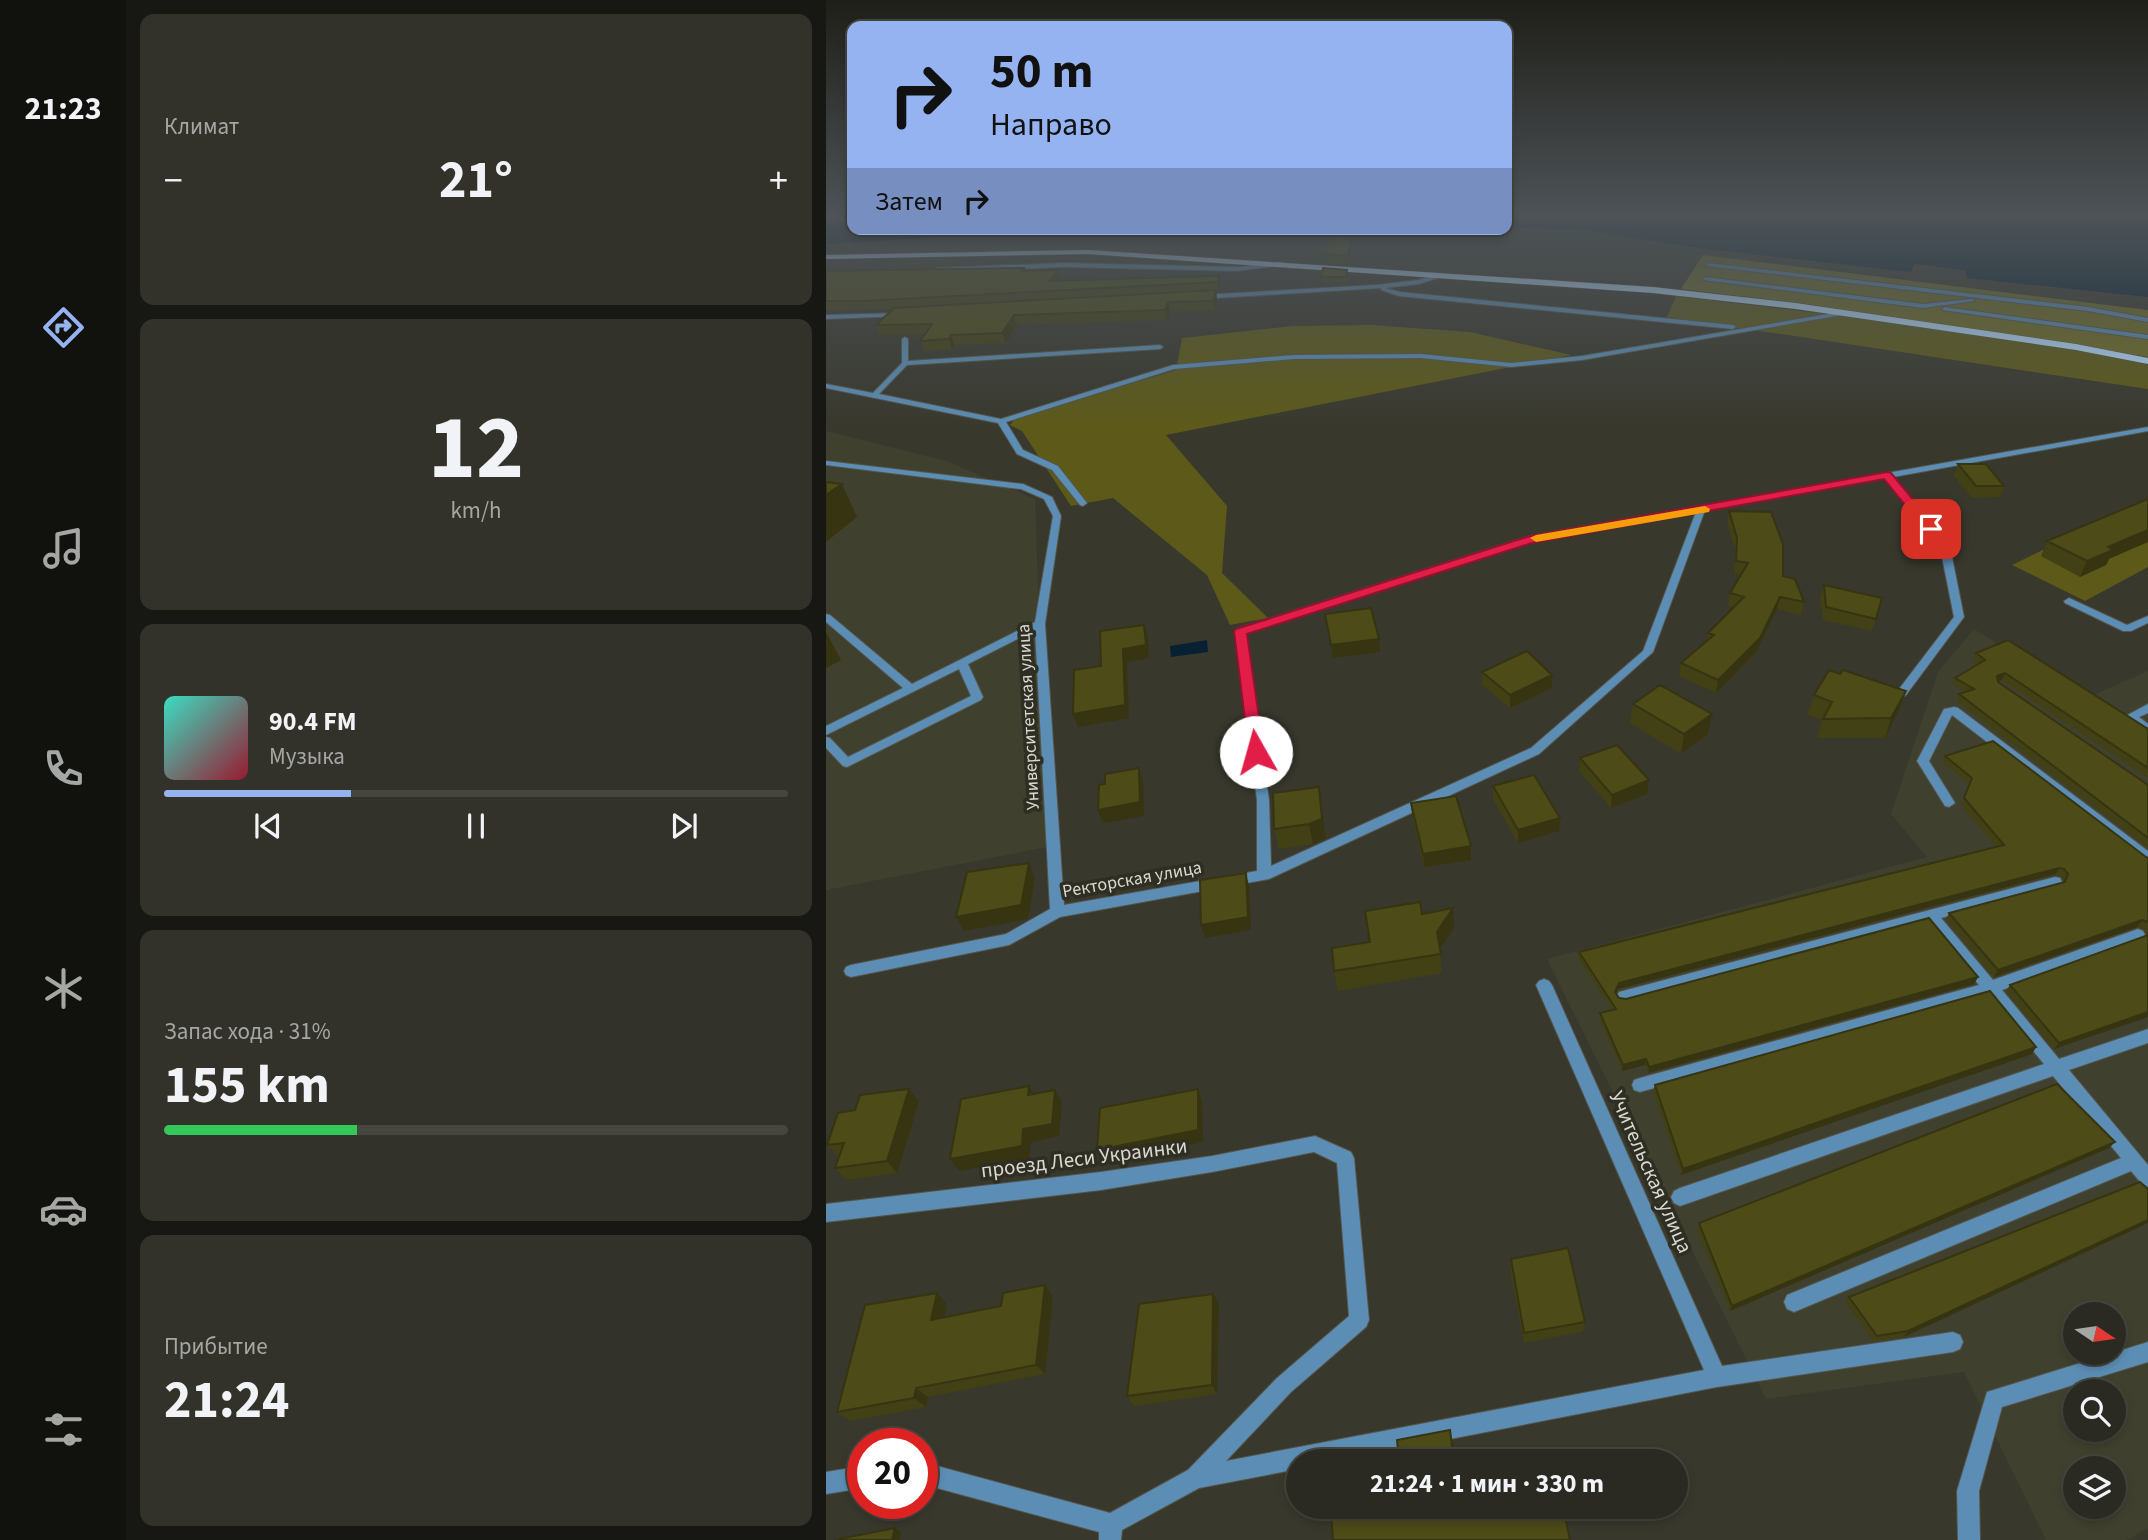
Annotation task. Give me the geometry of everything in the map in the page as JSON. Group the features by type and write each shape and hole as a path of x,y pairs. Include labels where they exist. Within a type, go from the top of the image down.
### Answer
{"main road":[{"path":"1620,288 1846,313 2148,361"}],"street":[{"path":"1188,298 1361,288"},
{"path":"1379,288 1399,293 1750,329"},
{"path":"1777,288 2148,337"},
{"path":"1907,288 2148,318"},
{"path":"1923,306 1995,298"},
{"path":"826,386 1002,421 1173,367 1294,357 1421,356 1511,365 1582,358 1846,313"},
{"path":"826,317 913,314"},
{"path":"905,339 905,363"},
{"path":"874,396 905,363 1160,347"},
{"path":"1002,421 1020,452 1055,468 1083,503"},
{"path":"1264,875 1263,800 1240,631 1530,539 2148,429"},
{"name":"Университетская улица","path":"826,463 1023,486 1048,496 1057,516 1040,624 1057,912"},
{"path":"1887,475 1945,547 1959,617 1902,693"},
{"name":"Ректорская улица","path":"851,971 1009,939 1057,912 1264,875 1535,751 1648,652 1701,510"},
{"path":"2069,601 2127,629 2148,619"},
{"path":"826,617 911,689"},
{"path":"826,731 1040,624"},
{"path":"2137,626 2148,634"},
{"path":"826,741 847,763 977,697 962,663"},
{"path":"2148,708 2130,718 2148,729"},
{"path":"1949,803 1923,761 1948,712 1954,711 2148,858"},
{"path":"1624,997 2055,882"},
{"path":"1930,915 2148,1178"},
{"path":"1640,1085 1990,988 2138,935"},
{"name":"Учительская улица","path":"1544,985 1717,1377"},
{"path":"1680,1197 2148,1036"},
{"name":"проезд Леси Украинки","path":"826,1213 1126,1177 1315,1144 1345,1158 1359,1320 1284,1385 1196,1478"},
{"path":"1794,1302 2134,1161"},
{"path":"938,1477 1111,1532 1196,1478 1717,1377 1953,1342"},
{"path":"1969,1540 1968,1491 1994,1399 2148,1352"},
{"path":"826,1483 847,1480"}],"shaded area":[{"path":"1969,288 2148,310 2148,357 1806,304 1681,289"},
{"path":"1676,296 1852,317 2101,353 2148,365 2148,389 1667,317"},
{"path":"1371,325 1470,332 1571,355 1166,435 1227,506 1222,573 1268,618 1230,625 1207,575 1113,498 1071,506 1022,431 1010,425 1016,418 1176,370 1182,338 1292,326"},
{"path":"826,431 946,461 1035,499 1047,847 826,890"},
{"path":"2148,498 2148,567 2085,601 2012,565"},
{"path":"1974,629 2086,698 2148,671 2148,1528 2127,1540 2046,1540 1964,1372 1766,1399 1547,959 1927,857 1891,814 1938,672"}],"water":[{"path":"2061,288 2148,288 2148,297"},
{"path":"1207,640 1208,652 1171,657 1170,646"}],"building":[{"path":"826,288 1108,288 862,301 826,301"},
{"path":"1216,290 1213,301 1168,302 1165,310 1014,315 1002,333 951,335 949,339 920,341 932,324 876,325 894,308"},
{"path":"1958,464 1986,464 2004,486 1976,486"},
{"path":"826,482 842,484 826,495"},
{"path":"2148,499 2148,530 2108,547 2113,550 2087,561 2047,541"},
{"path":"1729,511 1771,512 1783,544 1783,576 1795,579 1804,602 1780,597 1760,638 1718,680 1681,663 1714,635 1708,633 1744,597 1730,593 1748,563 1736,561 1737,538"},
{"path":"1824,585 1882,598 1876,619 1826,607"},
{"path":"1371,608 1379,639 1331,645 1325,614"},
{"path":"1144,625 1146,645 1123,649 1125,705 1073,714 1074,670 1101,666 1100,631"},
{"path":"2008,640 2148,729 2148,768 2005,673 1997,676 1998,682 2148,785 2148,838 1959,694 1974,689 1955,678 1985,660 1976,653"},
{"path":"1527,651 1552,675 1510,695 1482,672"},
{"path":"1829,670 1840,674 1843,670 1906,691 1891,718 1823,719 1832,702 1814,695"},
{"path":"1660,685 1712,714 1684,734 1633,704"},
{"path":"1993,741 2148,858 2148,922 2142,920 1998,970 1949,913 2065,882 2068,874 2059,868 1619,983 1615,992 1619,998 1626,999 1929,918 1978,977 1649,1067 1646,1059 1623,1065 1600,1013 1616,1009 1579,952 2004,845 1964,798 1972,778 1945,756"},
{"path":"1617,745 1649,780 1612,795 1580,758"},
{"path":"1139,768 1140,802 1098,810 1099,785 1105,784 1105,774"},
{"path":"1534,775 1560,818 1518,830 1493,786"},
{"path":"1319,787 1322,819 1309,824 1274,829 1273,793"},
{"path":"1456,796 1471,846 1423,854 1411,803"},
{"path":"1029,863 1021,905 956,917 967,872"},
{"path":"1246,873 1248,917 1201,925 1200,880"},
{"path":"1420,902 1422,914 1453,908 1437,932 1441,954 1334,971 1332,948 1370,942 1365,911"},
{"path":"2148,935 2148,1012 2059,1043 2010,985"},
{"path":"1990,991 2036,1047 1683,1169 1655,1085"},
{"path":"2057,1084 2115,1142 1732,1306 1699,1223"},
{"path":"1029,1086 1028,1095 1055,1090 1052,1124 1023,1129 1022,1146 950,1159 961,1099"},
{"path":"909,1089 887,1161 835,1168 844,1143 827,1145 838,1113 855,1110 860,1095"},
{"path":"1198,1089 1198,1130 1097,1150 1100,1108"},
{"path":"2140,1182 2148,1189 2148,1220 1908,1331 1877,1336 1849,1297"},
{"path":"1568,1248 1585,1322 1524,1333 1511,1259"},
{"path":"1045,1285 1036,1365 916,1388 914,1398 837,1412 865,1305 937,1293 931,1320 1001,1306 1003,1293"},
{"path":"1213,1294 1212,1385 1127,1396 1139,1304"},
{"path":"1450,1430 1452,1449 1398,1449 1397,1440"},
{"path":"1331,1519 1566,1519 1570,1540 1333,1540"},
{"path":"895,1528 892,1540 834,1540"}],"slow traffic":[{"path":"1536,538 1705,509"}],"route":[{"path":"1256,752 1240,631 1530,539 1887,475 1931,529"}]}
